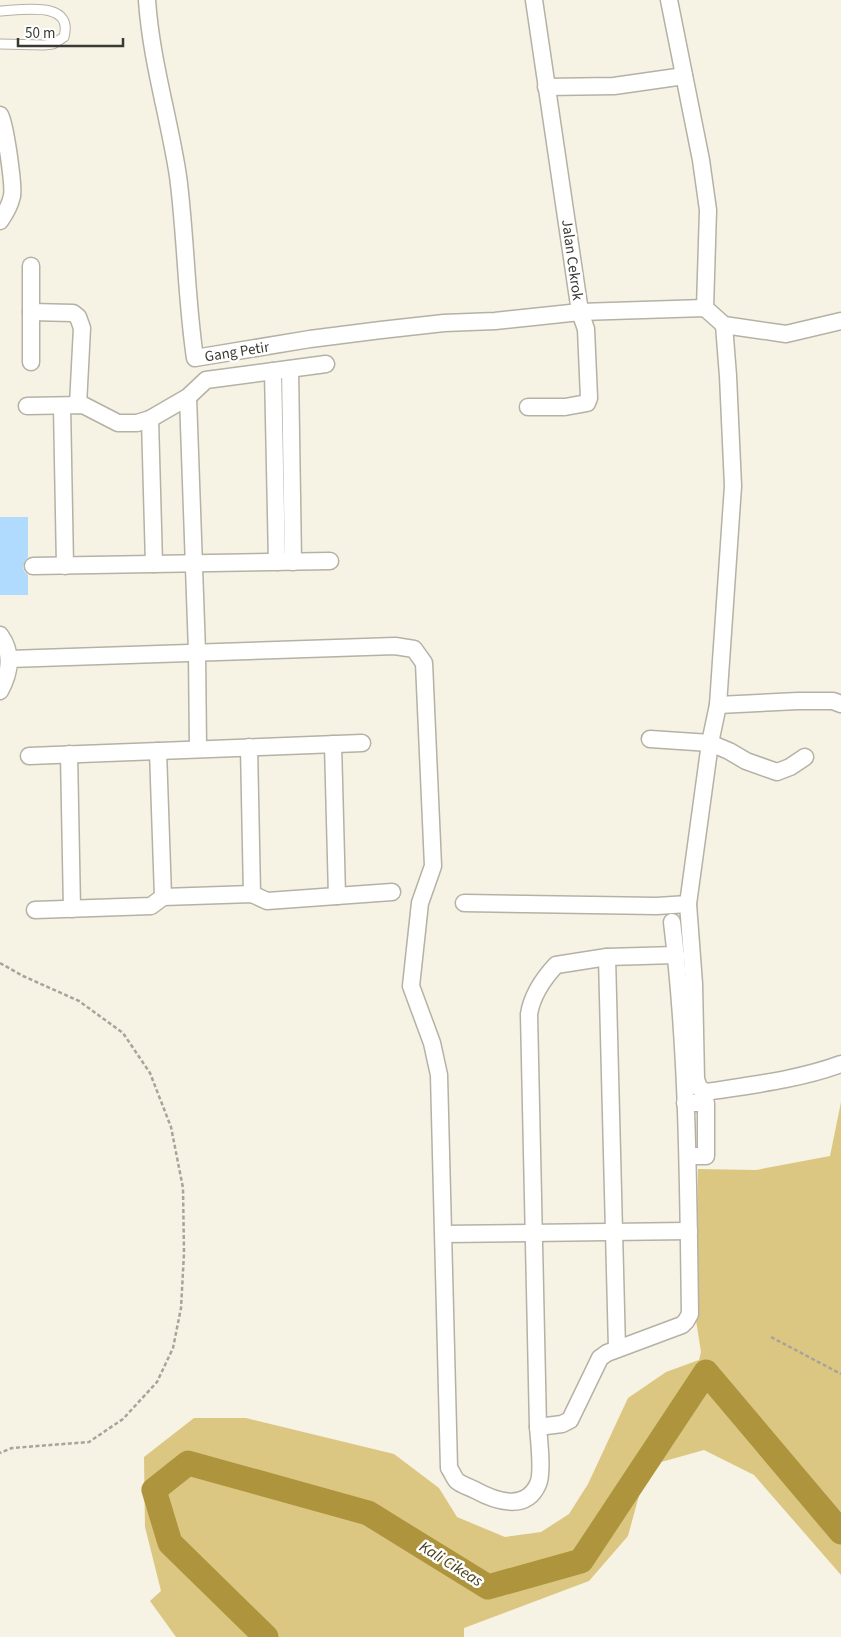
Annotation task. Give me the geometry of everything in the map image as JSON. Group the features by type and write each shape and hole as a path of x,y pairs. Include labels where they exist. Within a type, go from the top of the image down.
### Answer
{"street":[{"name":"Gang Petir","path":"147,0 154,60 170,133 180,194 190,324 195,358 310,339 381,330 580,312"},
{"name":"Jalan Cekrok","path":"534,0 580,312 705,308"},
{"path":"669,0 708,210 705,308 724,325 786,334 841,320"},
{"path":"546,87 614,86 684,76"},
{"path":"0,115 3,120 6,139 12,196 6,213 0,221"},
{"path":"31,266 31,362"},
{"path":"31,312 73,313 78,317 82,328 70,406 65,566"},
{"path":"528,407 565,407 587,403 589,398 586,329 580,312"},
{"path":"724,325 732,486 718,705 710,743 688,904 694,984 696,1079 699,1088 706,1092 814,1072 841,1064"},
{"path":"27,406 83,406 118,423 137,423 150,420 188,397 206,380 326,364"},
{"path":"285,562 292,464 290,369"},
{"path":"273,371 275,464 285,562"},
{"path":"188,397 198,749"},
{"path":"150,420 154,564"},
{"path":"275,464 292,464"},
{"path":"33,566 330,561"},
{"path":"0,635 5,642 10,659 8,676 0,691"},
{"path":"10,659 395,646 414,650 424,663 433,866 420,903 411,986 432,1043 440,1075 449,1468 458,1481 490,1498 499,1501 518,1502 529,1497 538,1484 540,1476 529,1014 531,1001 556,965 607,957 676,955"},
{"path":"718,705 798,701 833,701 841,704"},
{"path":"650,739 710,743 746,761 777,772 790,767 805,757"},
{"path":"29,756 362,743"},
{"path":"333,744 337,896"},
{"path":"249,747 252,894"},
{"path":"158,751 163,897"},
{"path":"69,754 72,909"},
{"path":"35,910 151,906 163,897 252,894 267,901 392,892"},
{"path":"464,903 657,906 688,904"},
{"path":"538,1426 562,1424 570,1420 600,1358 607,1352 682,1325 690,1314 688,1156 676,955 672,922"},
{"path":"607,957 617,1349"},
{"path":"444,1234 689,1231"}],"lane":[{"path":"0,11 48,9 58,13 64,19 66,29 64,37 53,44 0,44"}],"path":[{"path":"0,963 23,976 79,1001 124,1032 150,1073 171,1127 183,1188 184,1253 180,1308 172,1348 157,1382 123,1419 89,1442 12,1448 0,1453"},
{"path":"770,1337 841,1374"}],"shaded area":[{"path":"841,1102 841,1575 754,1475 704,1450 647,1466 628,1536 589,1581 464,1628 464,1637 176,1637 150,1601 161,1591 145,1527 144,1457 194,1418 246,1418 394,1454 439,1488 457,1517 505,1537 541,1532 569,1514 588,1484 628,1398 666,1372 699,1360 701,1352 695,1314 698,1169 756,1170 830,1156"}],"building":[{"path":"0,517 28,517 28,557 23,566 24,571 28,575 28,595 0,595"}],"waterway":[{"name":"Kali Cikeas","path":"266,1637 170,1543 154,1490 188,1463 368,1513 488,1587 581,1561 706,1372 841,1532"}]}
